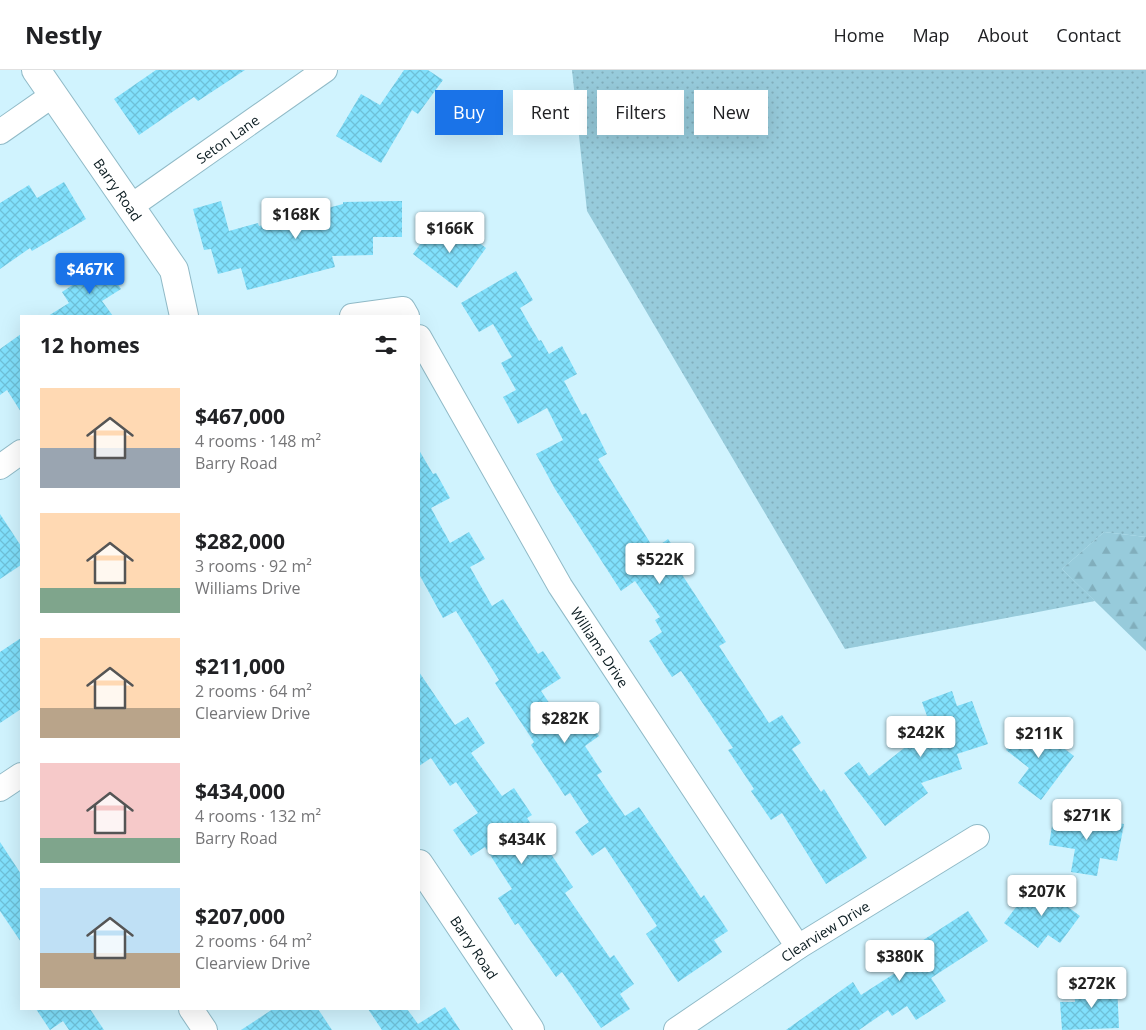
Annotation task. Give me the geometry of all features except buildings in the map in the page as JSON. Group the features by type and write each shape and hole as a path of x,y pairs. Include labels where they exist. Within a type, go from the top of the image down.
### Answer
{"street":[{"name":"Barry Road","path":"36,70 174,270 184,315"},
{"name":"Seton Lane","path":"130,207 326,70"},
{"path":"0,132 53,95"},
{"path":"359,315 403,309 406,315"},
{"name":"Williams Drive","path":"420,339 560,586 798,947"},
{"path":"0,467 20,453"},
{"path":"0,789 20,776"},
{"name":"Clearview Drive","path":"676,1030 798,947 976,837"},
{"name":"Barry Road","path":"420,865 530,1030"},
{"path":"192,1010 205,1030"}],"green space":[{"path":"572,70 1146,70 1146,537 1104,532 1062,569 1095,601 845,649 587,211 579,135 587,135 587,90 574,90"},
{"path":"1104,532 1146,537 1146,651 1062,569"}]}
